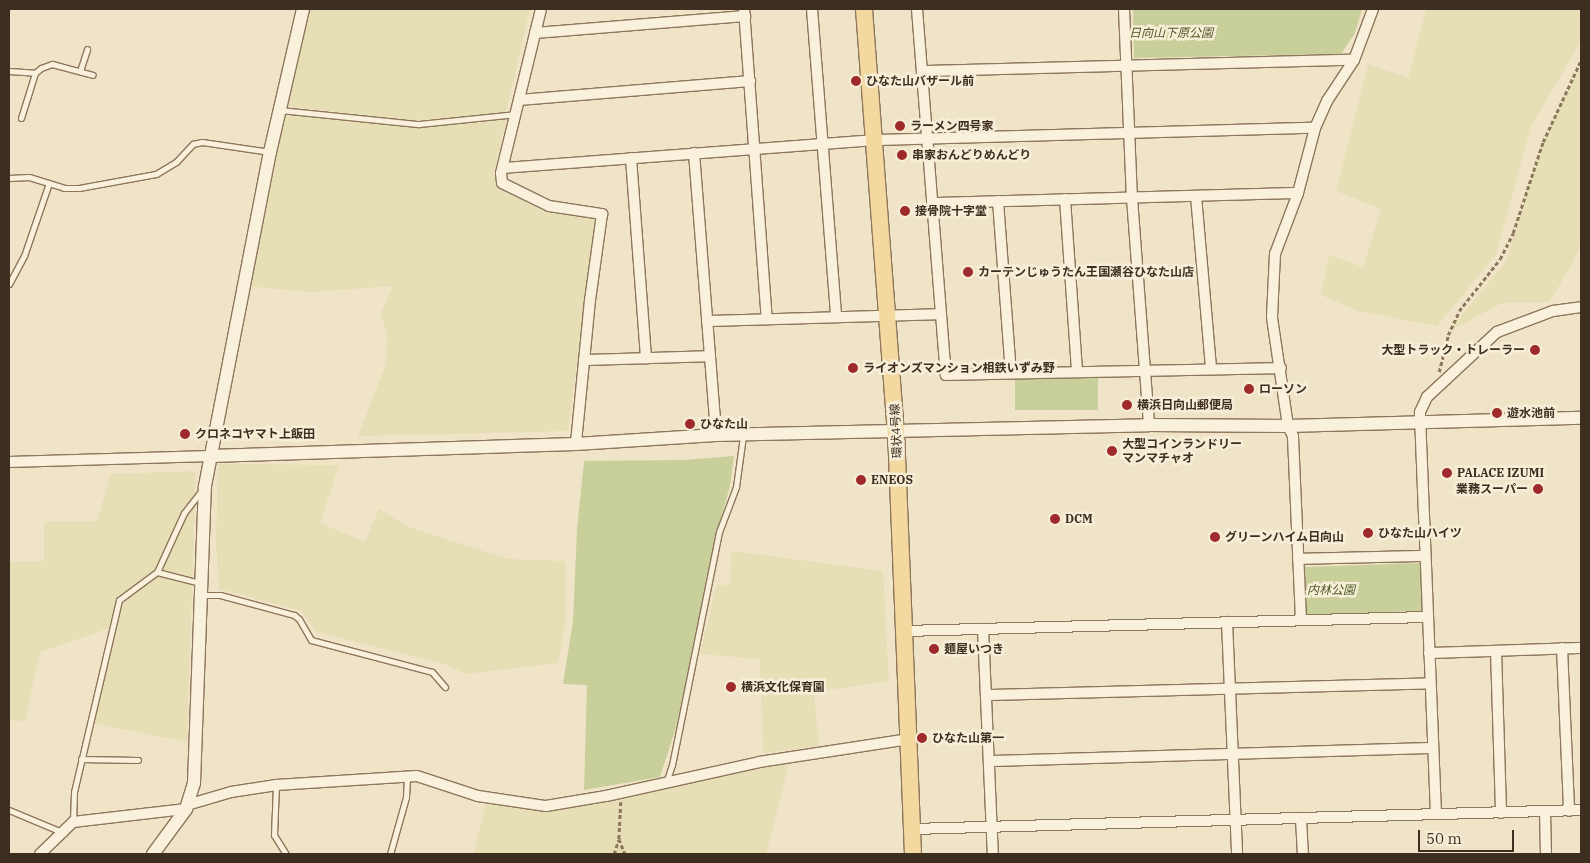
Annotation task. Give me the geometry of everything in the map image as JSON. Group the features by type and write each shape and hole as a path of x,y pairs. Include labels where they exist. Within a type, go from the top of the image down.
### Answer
{"main road":[{"name":"環状4号線","path":"864,9 896,431 913,854"}],"street":[{"path":"153,854 186,807 194,783 205,486 270,152 303,9"},
{"path":"541,9 502,168 502,183 533,200 549,206 602,214 576,444"},
{"path":"812,9 836,317"},
{"path":"917,9 946,376 1210,368 1281,368"},
{"path":"1124,9 1132,198 1149,425"},
{"path":"1301,620 1293,436 1288,426 1272,317 1275,254 1298,193 1315,128 1327,101 1354,60 1373,9"},
{"path":"535,33 744,12 767,319"},
{"path":"922,71 1354,60"},
{"path":"519,100 750,81"},
{"path":"502,168 874,140 1315,128"},
{"path":"694,153 716,436"},
{"path":"631,158 646,358"},
{"path":"932,203 1298,193"},
{"path":"1196,196 1210,368"},
{"path":"1065,199 1077,372"},
{"path":"998,201 1011,373"},
{"path":"1436,814 1420,412 1428,397 1497,332 1553,311 1581,307"},
{"path":"707,321 940,314"},
{"path":"584,360 710,356"},
{"path":"9,462 576,444 743,435 1149,425 1288,426 1581,418"},
{"path":"1298,559 1425,556"},
{"path":"905,631 1428,617"},
{"path":"1227,622 1237,854"},
{"path":"984,629 993,854"},
{"path":"1562,648 1569,811"},
{"path":"1429,653 1581,648"},
{"path":"1496,651 1501,813"},
{"path":"986,695 1430,683"},
{"path":"40,854 64,833 73,822 186,807 231,792 276,785 417,776 478,796 546,806 666,783 759,762 909,739"},
{"path":"989,761 1433,748"},
{"path":"913,829 1581,810"},
{"path":"1545,811 1546,854"},
{"path":"1301,818 1303,854"}],"lane":[{"path":"80,71 86,49"},
{"path":"21,118 36,73 41,68 52,64 93,75"},
{"path":"9,71 36,73"},
{"path":"280,110 419,124 516,114"},
{"path":"9,178 28,177 64,188 79,188 156,174 176,162 193,144 202,142 270,152"},
{"path":"9,284 24,256 49,183"},
{"path":"666,783 672,765 720,532 736,487 743,435"},
{"path":"73,822 74,792 81,758 119,600 157,572 184,513 205,486"},
{"path":"157,572 220,595 294,615 300,620 311,640 432,672 445,687"},
{"path":"81,758 138,760"},
{"path":"390,854 406,797 407,776"},
{"path":"276,785 274,835 286,854"},
{"path":"9,810 64,833"}],"path":[{"path":"1440,386 1439,366 1448,334 1459,311 1500,259 1513,232 1542,142 1581,60"},
{"path":"614,854 619,840 622,818 620,792"},
{"path":"619,840 625,854"}],"shaded area":[{"path":"309,9 530,9 506,112 444,119 401,120 286,106"},
{"path":"1426,9 1581,9 1581,41 1531,126 1496,255 1437,326 1358,311 1321,295 1329,255 1363,267 1381,209 1336,191 1368,64 1408,78"},
{"path":"1581,64 1581,243 1570,268 1549,302 1502,303 1448,332 1506,261 1542,140"},
{"path":"284,113 422,127 506,119 494,172 496,187 548,213 596,217 568,431 358,436 386,364 387,335 381,313 393,286 310,292 247,286"},
{"path":"218,464 339,465 320,523 365,542 379,509 409,527 508,559 566,561 566,620 558,663 465,674 445,664 316,632 302,611 219,589 216,542"},
{"path":"196,471 187,742 92,723 110,628 40,652 25,721 9,720 9,562 44,561 44,522 97,521 111,474"},
{"path":"731,551 883,571 889,681 814,692 819,746 763,753 760,659 700,654 716,586 730,584"},
{"path":"789,764 766,854 474,854 486,802 541,810 734,772"}],"green space":[{"name":"日向山下原公園","path":"1133,9 1362,9 1355,33 1341,54 1134,58"},
{"path":"1015,378 1098,378 1098,410 1015,410"},
{"path":"734,456 730,486 717,532 706,593 676,727 660,777 584,790 587,685 563,684 573,621 577,530 584,461 684,460"},
{"name":"内林公園","path":"1420,563 1422,611 1306,615 1304,567"}],"place":[{"name":"ひなた山バザール前","path":"856,81"},
{"name":"ラーメン四号家","path":"900,126"},
{"name":"串家おんどりめんどり","path":"902,155"},
{"name":"接骨院十字堂","path":"905,211"},
{"name":"カーテンじゅうたん王国瀬谷ひなた山店","path":"968,272"},
{"name":"大型トラック・トレーラー","path":"1535,350"},
{"name":"ライオンズマンション相鉄いずみ野","path":"853,368"},
{"name":"ローソン","path":"1249,389"},
{"name":"横浜日向山郵便局","path":"1127,405"},
{"name":"遊水池前","path":"1497,413"},
{"name":"ひなた山","path":"690,424"},
{"name":"クロネコヤマト上飯田","path":"185,434"},
{"name":"大型コインランドリー マンマチャオ","path":"1112,451"},
{"name":"PALACE IZUMI","path":"1447,473"},
{"name":"ENEOS","path":"861,480"},
{"name":"業務スーパー","path":"1538,489"},
{"name":"DCM","path":"1055,519"},
{"name":"ひなた山ハイツ","path":"1368,533"},
{"name":"グリーンハイム日向山","path":"1215,537"},
{"name":"麺屋いつき","path":"934,649"},
{"name":"横浜文化保育園","path":"731,687"},
{"name":"ひなた山第一","path":"922,738"}]}
